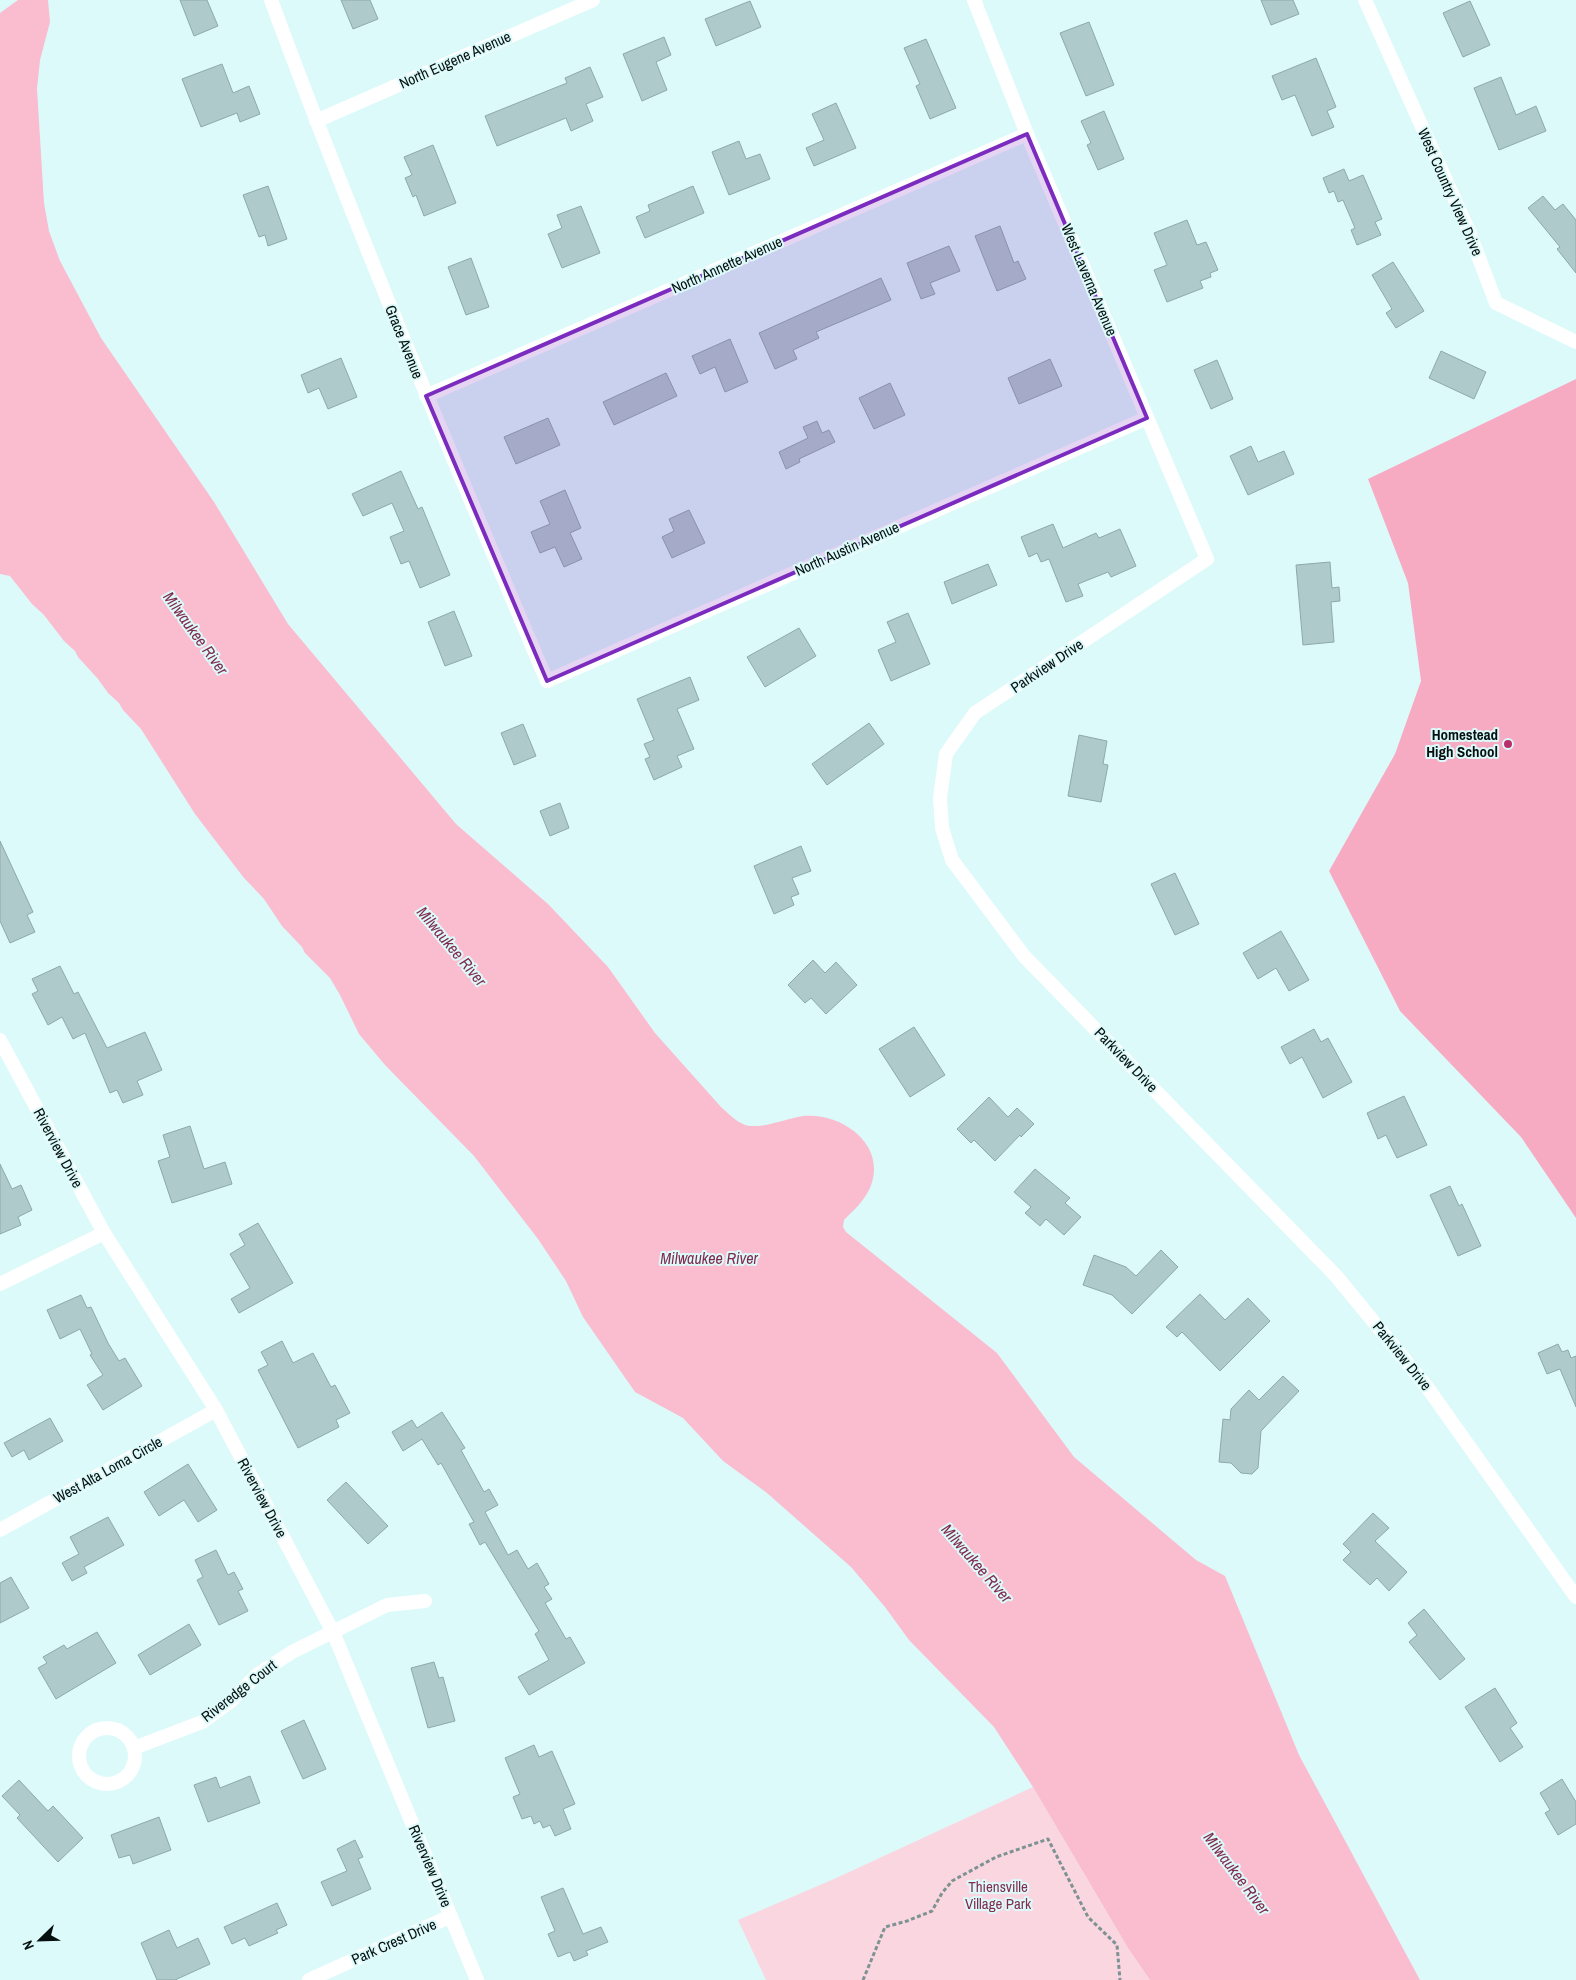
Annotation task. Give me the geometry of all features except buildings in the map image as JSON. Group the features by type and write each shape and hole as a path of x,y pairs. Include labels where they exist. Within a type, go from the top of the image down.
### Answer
{"street":[{"name":"Grace Avenue","path":"272,0 316,121 426,396 547,680"},
{"name":"North Eugene Avenue","path":"316,121 593,0"},
{"name":"West Laverna Avenue","path":"974,0 1027,134 1207,559"},
{"name":"West Country View Drive","path":"1365,0 1468,229 1496,303 1576,342"},
{"name":"North Annette Avenue","path":"426,396 1027,134"},
{"name":"North Austin Avenue","path":"547,680 1147,418"},
{"name":"Parkview Drive","path":"1207,559 976,713 946,754 940,798 942,828 952,860 1024,956 1337,1277 1427,1387 1576,1597"},
{"name":"Riverview Drive","path":"0,1040 104,1233 216,1410 332,1632 477,1980"},
{"path":"0,1284 104,1233"},
{"name":"West Alta Loma Circle","path":"0,1530 216,1410"},
{"name":"Riveredge Court","path":"134,1748 202,1722 231,1701 257,1675 292,1652 387,1605 425,1602"},
{"path":"105,1728 123,1733 130,1739 134,1748 135,1757 130,1773 123,1780 115,1783 98,1783 84,1772 80,1763 79,1753 82,1744 87,1736 95,1730 105,1728"},
{"name":"Park Crest Drive","path":"309,1980 451,1916"}],"path":[{"path":"863,1980 885,1927 908,1921 932,1911 952,1881 996,1857 1048,1840 1088,1917 1117,1945 1120,1980"}],"highlighted area":[{"path":"1027,134 1147,418 547,681 426,396"}],"green space":[{"name":"Thiensville Village Park","path":"1033,1787 1128,1948 1150,1980 766,1980 738,1920 834,1879"}],"shaded area":[{"path":"1576,379 1576,1218 1521,1137 1400,1011 1329,871 1395,754 1421,681 1408,583 1368,479"}],"water":[{"name":"Milwaukee River","path":"18,0 48,0 50,22 40,60 37,89 44,203 49,231 60,261 101,338 214,502 288,624 456,824 548,904 608,967 655,1033 727,1113 738,1121 750,1126 770,1124 803,1116 818,1116 846,1126 858,1134 867,1145 873,1158 874,1172 868,1193 844,1220 843,1227 846,1232 997,1353 1074,1457 1196,1560 1225,1576 1299,1755 1420,1980 1150,1980 1128,1948 1033,1787 994,1727 909,1640 885,1607 851,1567 767,1493 723,1461 683,1418 635,1392 583,1317 566,1281 538,1239 474,1156 385,1065 359,1034 330,978 282,926 264,899 244,878 195,814 141,729 108,693 75,651 64,641 10,576 0,574 0,13"}],"place":[{"name":"Homestead High School","path":"1508,744"}]}
